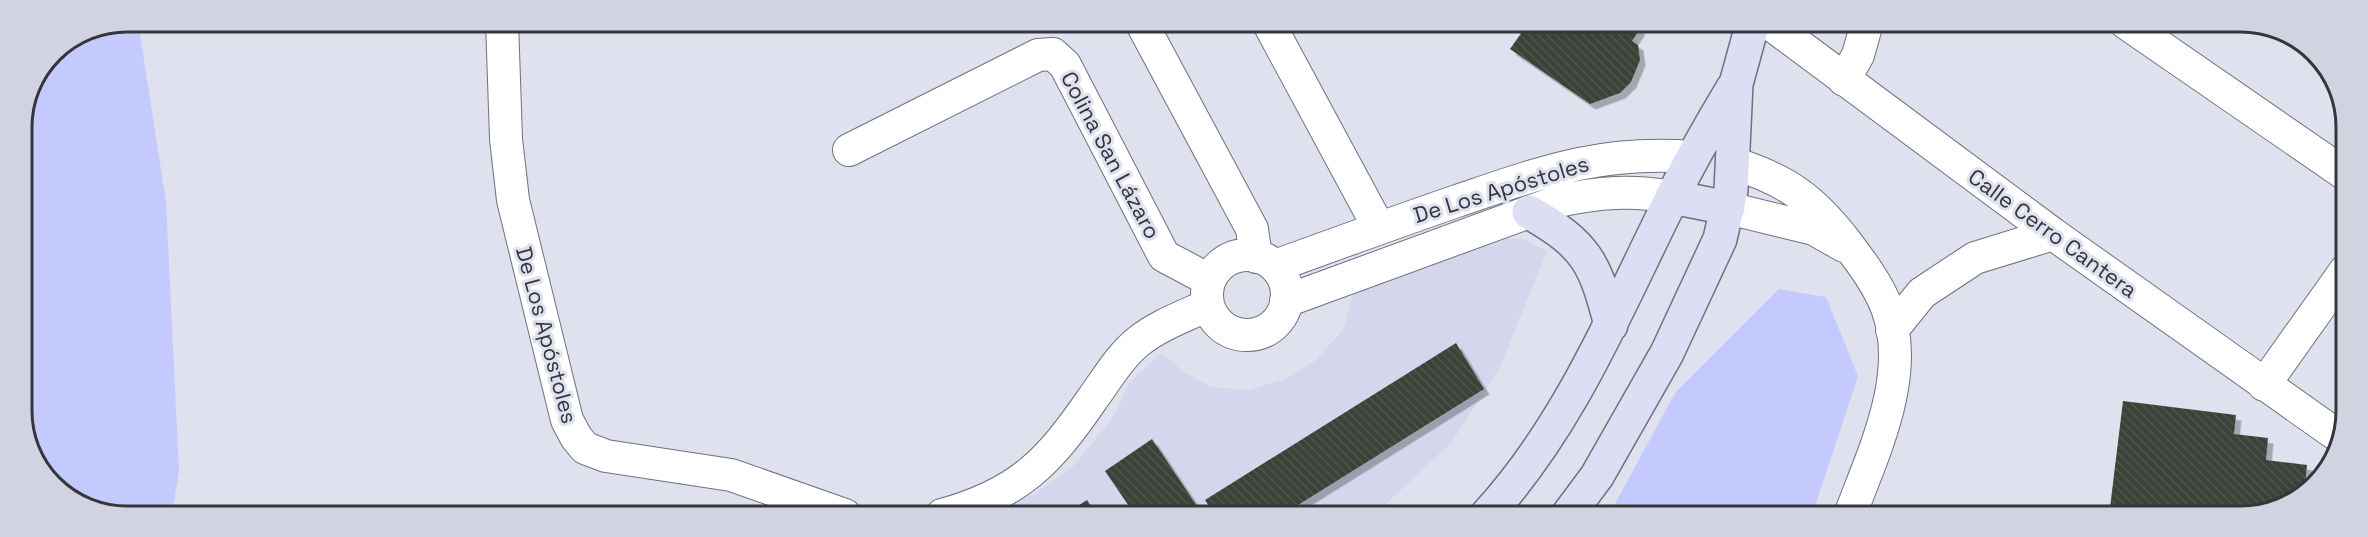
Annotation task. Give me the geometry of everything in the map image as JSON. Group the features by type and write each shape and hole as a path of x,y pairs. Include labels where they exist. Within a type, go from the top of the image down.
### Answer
{"main road":[{"path":"1575,505 1597,476 1667,353 1720,239 1728,208 1733,163 1736,84 1749,32"},
{"path":"1496,505 1539,452 1577,392 1672,197 1736,84"},
{"name":"De Los Apóstoles","path":"1693,157 1733,163"},
{"name":"De Los Apóstoles","path":"1672,197 1728,208"},
{"path":"1530,212 1568,235 1581,249 1594,269 1611,325"}],"street":[{"name":"De Los Apóstoles","path":"502,32 506,139 513,200 524,253 567,420 576,437 585,448 606,456 731,475 818,506"},
{"path":"1146,32 1252,229 1266,261 1286,289 1286,301 1276,322 1266,330 1243,335 1221,326 1213,317 1209,293 1216,268 1227,260 1239,256 1266,261"},
{"path":"1273,32 1379,228"},
{"name":"Calle Cerro Cantera","path":"1782,32 2053,234 2334,433"},
{"path":"1844,80 1858,55 1865,32"},
{"path":"2139,32 2336,168"},
{"name":"Colina San Lázaro","path":"849,150 1038,55 1053,54 1065,65 1164,256 1209,293"},
{"name":"De Los Apóstoles","path":"1266,261 1379,228 1550,170 1581,162 1637,155 1693,157"},
{"path":"1733,163 1778,179 1816,205 1853,251 1880,293 1892,330 1894,348 1889,396 1881,432 1854,505"},
{"name":"De Los Apóstoles","path":"1286,301 1558,201 1595,193 1646,193 1672,197"},
{"path":"1728,208 1814,230 1853,251"},
{"path":"1892,330 1922,293 1975,258 2053,234"},
{"path":"2264,385 2336,284"},
{"path":"970,506 986,500 1029,476 1067,434 1115,367 1138,341 1209,293"}],"shaded area":[{"path":"114,32 140,32 166,202 179,471 173,506 108,504 84,496 59,478 44,458 33,429 32,120 35,102 41,84 64,55 79,44"},
{"path":"1491,237 1522,239 1547,251 1499,370 1451,443 1384,505 1006,506 1036,493 1074,465 1113,418 1128,384 1161,353 1184,372 1211,387 1248,390 1286,379 1316,360 1343,330 1356,286"},
{"path":"1779,289 1826,297 1858,376 1815,505 1614,505 1675,393"}],"building":[{"path":"1522,32 1638,32 1632,41 1638,45 1640,60 1631,82 1620,93 1590,104 1510,49"},
{"path":"1456,343 1484,389 1297,505 1209,505 1205,500"},
{"path":"2123,401 2236,415 2234,434 2268,438 2266,460 2307,465 2304,482 2294,490 2266,502 2248,505 2110,505"},
{"path":"1152,439 1197,505 1129,506 1105,471"},
{"path":"1087,500 1091,506 1078,506"}]}
